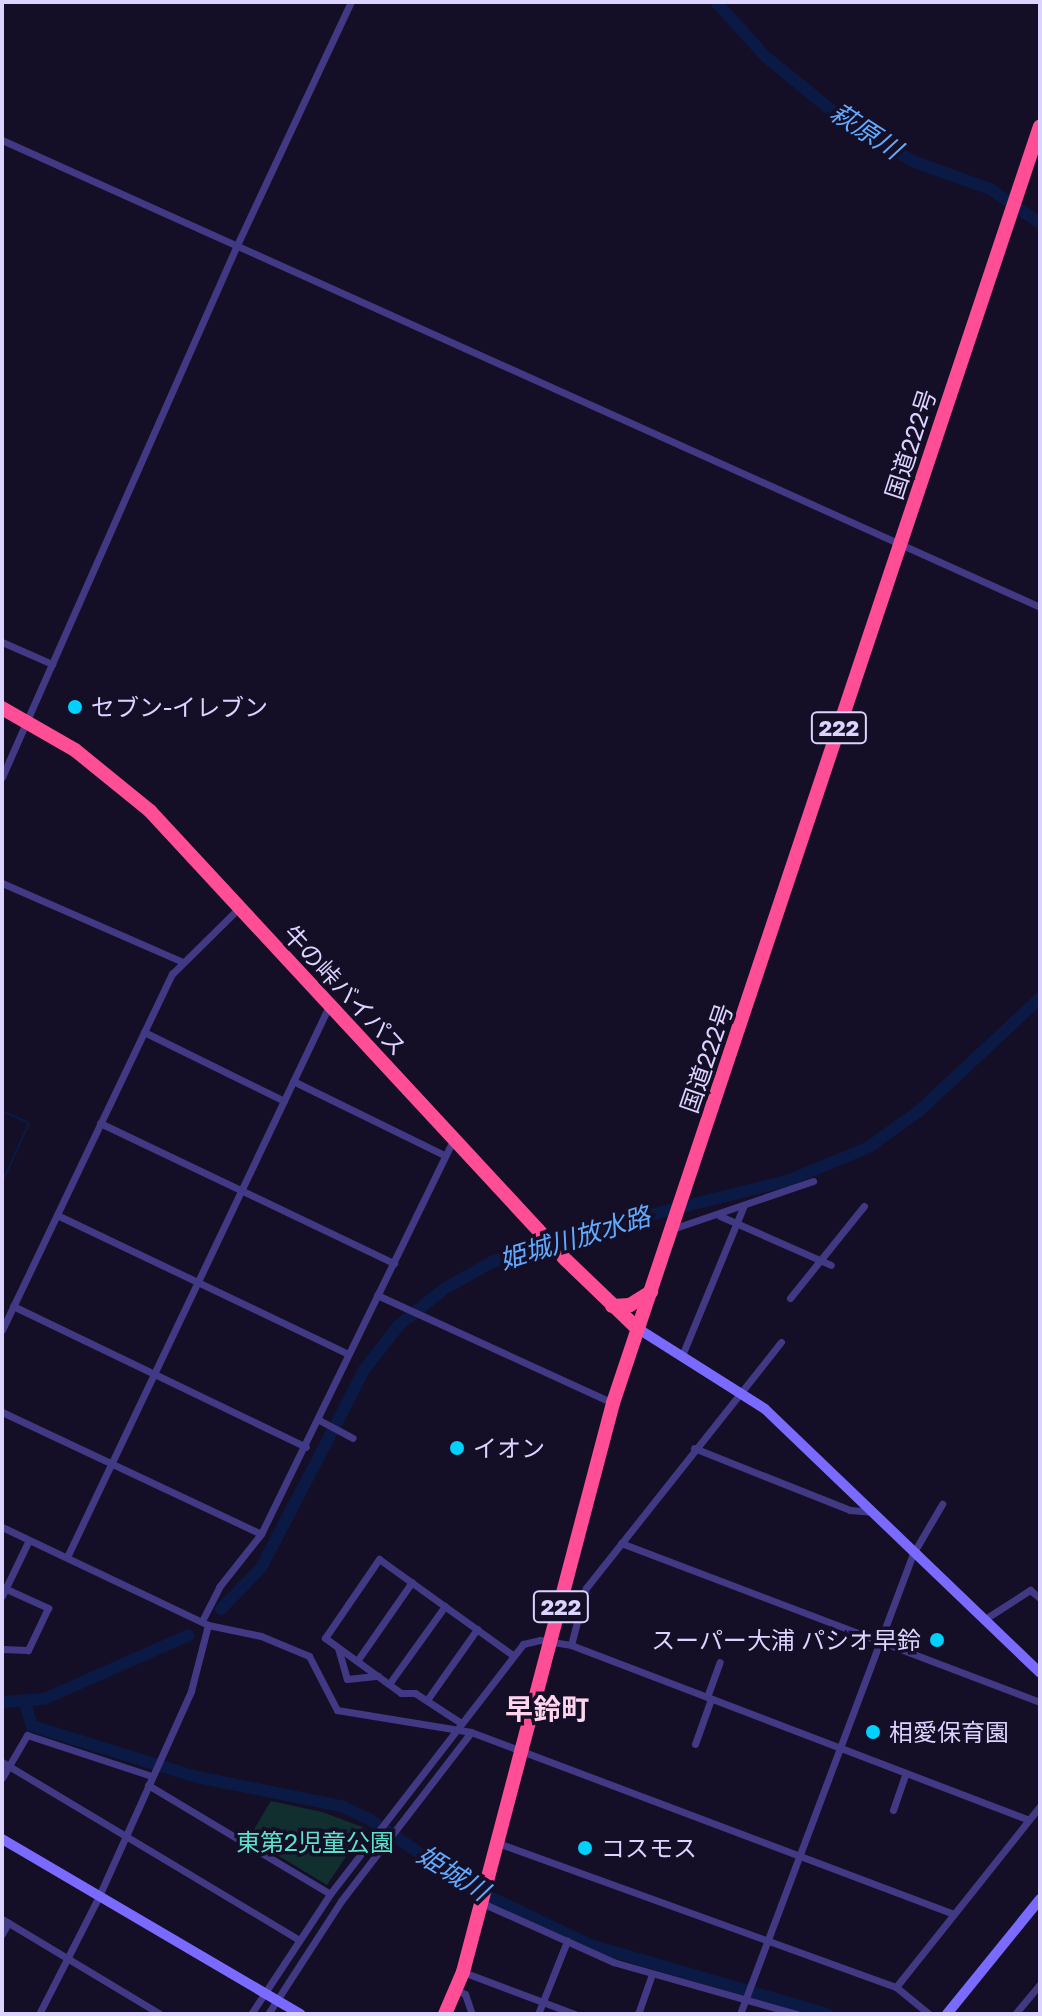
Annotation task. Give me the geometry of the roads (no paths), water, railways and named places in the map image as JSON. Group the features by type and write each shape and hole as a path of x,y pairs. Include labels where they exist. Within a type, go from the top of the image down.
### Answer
{"highway":[{"name":"国道222号","path":"445,2014 463,1972 482,1903 613,1403 1040,126"},
{"name":"牛の峠バイパス","path":"2,708 75,750 150,811 566,1260 637,1328"},
{"path":"612,1306 630,1305 651,1292"}],"street":[{"path":"2,777 237,245 351,2"},
{"path":"2,140 1040,607"},
{"path":"2,642 52,664"},
{"path":"2,883 183,962"},
{"path":"2,1330 144,1032 183,962 239,908"},
{"path":"67,1557 329,1006"},
{"path":"144,1032 284,1101"},
{"path":"293,1081 444,1155"},
{"path":"100,1123 239,1192 394,1263"},
{"path":"40,2014 99,1896 197,1675 205,1623 219,1587 261,1534 306,1447 323,1422 349,1354 455,1138"},
{"path":"673,1225 720,1215 813,1181"},
{"path":"683,1353 741,1223 744,1205"},
{"path":"790,1298 864,1206"},
{"path":"57,1215 349,1354"},
{"path":"720,1215 831,1265"},
{"path":"377,1295 613,1403"},
{"path":"13,1306 306,1447"},
{"path":"637,1328 740,1389 1040,1673"},
{"path":"571,1645 586,1588 740,1389 781,1342"},
{"path":"2,1412 261,1534"},
{"path":"323,1422 353,1438"},
{"path":"694,1448 850,1510 871,1512"},
{"path":"740,2014 914,1552 942,1504"},
{"path":"2,1527 205,1623 261,1636 309,1656 317,1666 325,1697 337,1710 459,1726"},
{"path":"2,1649 28,1650 48,1608 3,1590 29,1540"},
{"path":"621,1543 1040,1702"},
{"path":"511,1654 379,1559 325,1638 389,1684 427,1700 471,1732 954,1914"},
{"path":"357,1661 412,1582"},
{"path":"985,1619 1030,1590 1040,1598"},
{"path":"389,1684 445,1606"},
{"path":"427,1700 477,1629"},
{"path":"251,2014 330,1894 511,1654 523,1644 552,1642 571,1645 1029,1820"},
{"path":"338,1648 347,1679 378,1676"},
{"path":"695,1744 720,1662"},
{"path":"268,2014 386,1843 471,1732"},
{"path":"2,1778 6,1764 27,1735 154,1772"},
{"path":"6,1764 298,1939"},
{"path":"893,1810 906,1773"},
{"path":"148,1785 330,1894"},
{"path":"896,1987 1040,1806"},
{"path":"2,1839 300,2014"},
{"path":"498,1843 766,1943 896,1987 929,2014"},
{"path":"947,2014 1040,1899"},
{"path":"482,1903 652,1974 746,1997 797,2014"},
{"path":"2,1934 5,1921 160,2014"},
{"path":"538,2014 567,1941"},
{"path":"463,1972 575,2014"},
{"path":"638,2014 652,1974"},
{"path":"1015,2014 1040,1984"},
{"path":"457,1990 465,1994 472,2014"}],"waterway":[{"name":"萩原川","path":"716,2 766,57 851,126 915,162 990,189 1040,223"},
{"name":"姫城川放水路","path":"221,1609 261,1568 364,1370 399,1325 444,1289 492,1262 609,1225 787,1181 869,1147 919,1111 1040,998"},
{"path":"2,1111 29,1123 2,1183"},
{"name":"姫城川放水路","path":"2,1702 44,1699 189,1635"},
{"name":"姫城川","path":"24,1700 32,1726 197,1777 341,1806 369,1819 473,1889 590,1945 828,2014"}],"place":[{"name":"セブン-イレブン","path":"75,707"},
{"name":"イオン","path":"457,1448"},
{"name":"スーパー大浦 パシオ早鈴","path":"937,1640"},
{"name":"相愛保育園","path":"873,1732"},
{"name":"コスモス","path":"585,1848"}],"district":[{"name":"早鈴町","path":"547,1709"}],"park label":[{"name":"東第2児童公園","path":"315,1842"}]}
